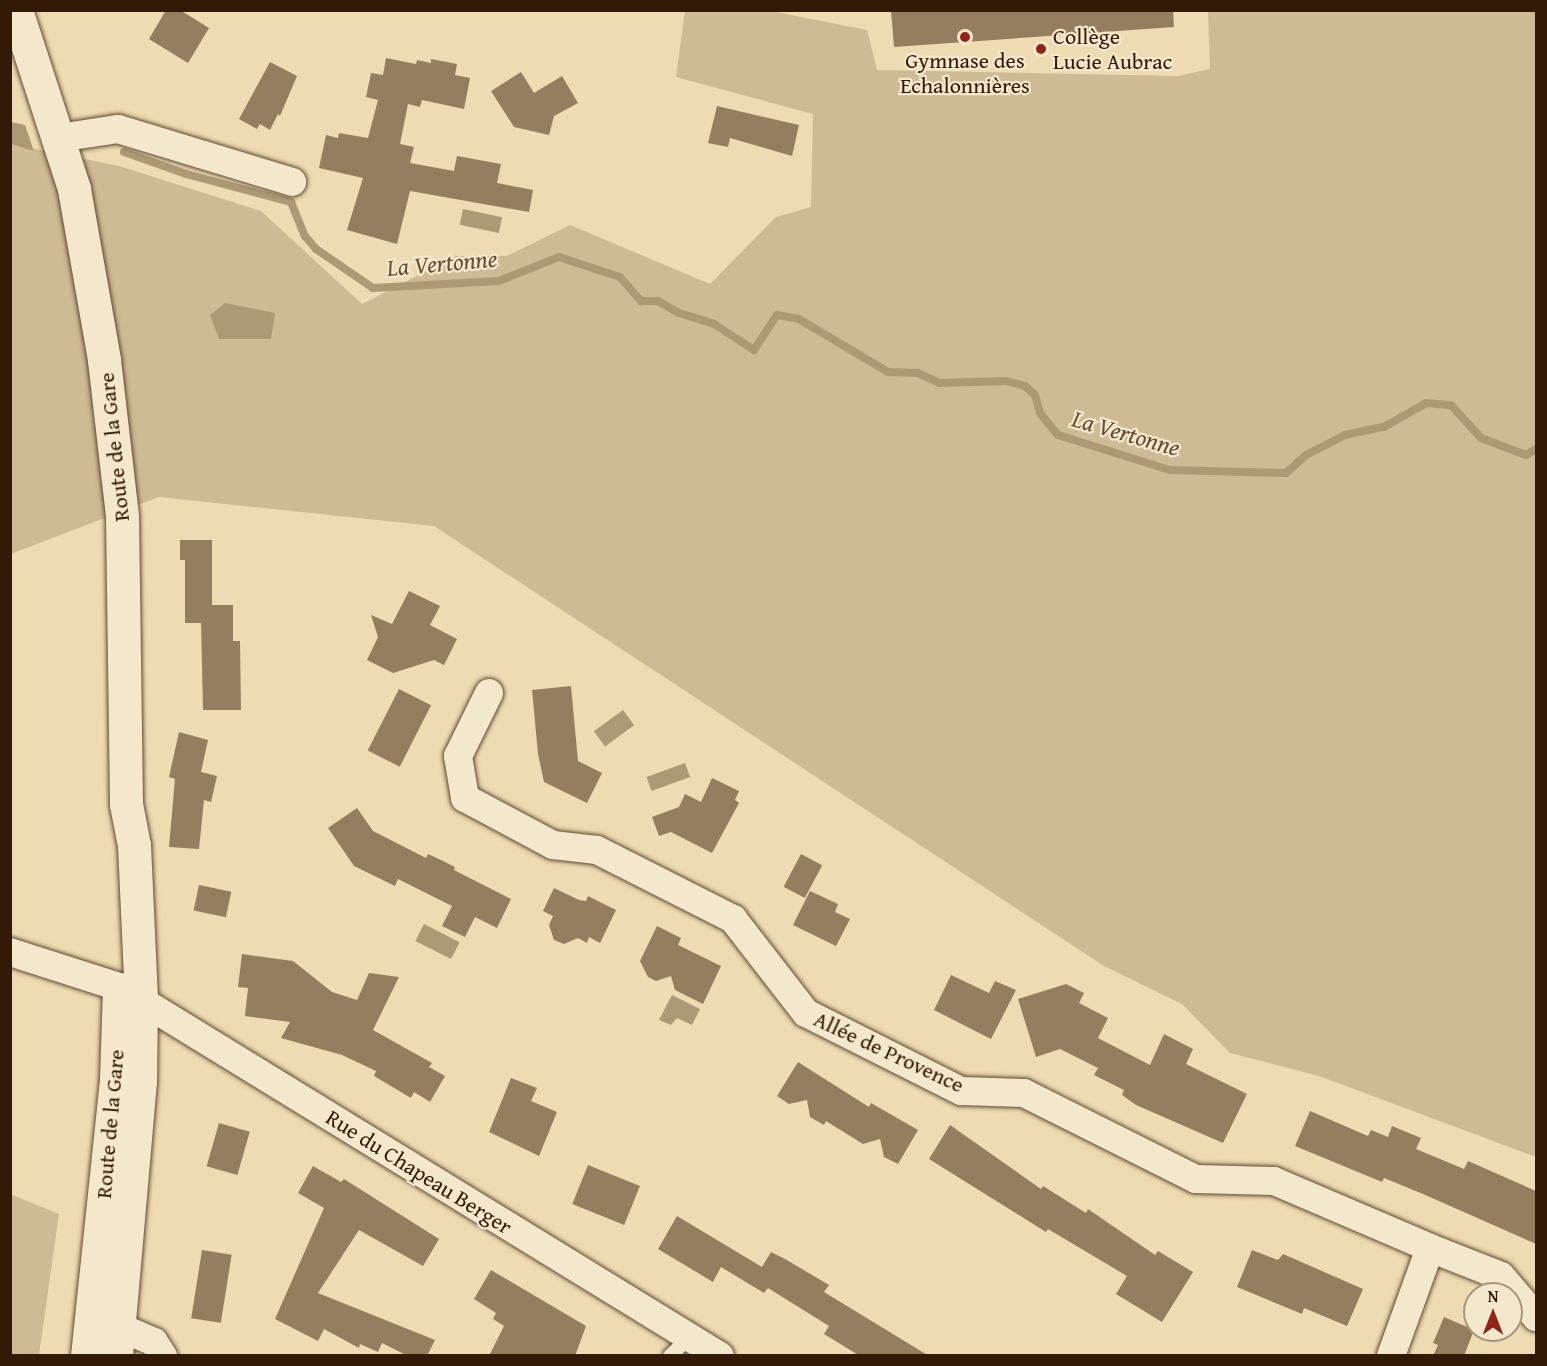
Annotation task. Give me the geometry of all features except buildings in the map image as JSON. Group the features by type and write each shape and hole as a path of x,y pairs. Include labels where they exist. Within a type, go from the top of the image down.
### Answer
{"street":[{"name":"Route de la Gare","path":"16,10 59,138 89,267 116,441 126,597 126,804 134,845 134,894 121,939 140,1081 118,1341"},
{"path":"59,138 118,129 292,182"},
{"name":"Allée de Provence","path":"489,693 458,756 465,798 553,845 597,850 733,919 806,1012 961,1091 1024,1093 1197,1179 1274,1180 1430,1248"},
{"name":"Rue du Chapeau Berger","path":"10,952 130,994 680,1346 720,1356"},
{"name":"Route de la Gare","path":"87,1356 116,1079 130,994"},
{"path":"1391,1356 1430,1248 1501,1276 1536,1317"},
{"path":"118,1341 154,1342 163,1356"}],"shaded area":[{"path":"685,11 771,11 867,30 877,70 1178,76 1210,69 1208,11 1536,11 1536,1157 1319,1076 1230,1053 1182,1004 1104,966 434,526 159,497 11,554 11,144 119,166 261,211 362,304 456,256 507,256 570,225 710,284 776,217 811,207 813,114 676,77"},
{"path":"11,122 25,125 34,151 11,144"},
{"path":"463,209 502,217 499,233 460,225"},
{"path":"225,303 275,313 271,339 219,339 210,315"},
{"path":"623,710 634,725 605,747 594,731"},
{"path":"685,763 690,777 652,791 646,777"},
{"path":"424,924 460,942 451,959 415,941"},
{"path":"672,995 700,1009 692,1025 677,1018 671,1025 659,1020"},
{"path":"10,1194 59,1214 39,1355 11,1355"}],"waterway":[{"name":"La Vertonne","path":"124,152 186,174 291,202 305,236 316,249 373,288 499,281 559,257 620,277 641,301 658,301 679,313 714,324 754,350 777,315 799,319 888,372 918,373 939,383 1006,381 1025,386 1035,395 1040,413 1058,435 1170,470 1286,473 1306,455 1345,435 1384,427 1426,403 1451,405 1481,438 1526,455 1536,449"}],"place":[{"name":"Gymnase des Echalonnières","path":"965,37"},
{"name":"Collège Lucie Aubrac","path":"1041,49"}]}
